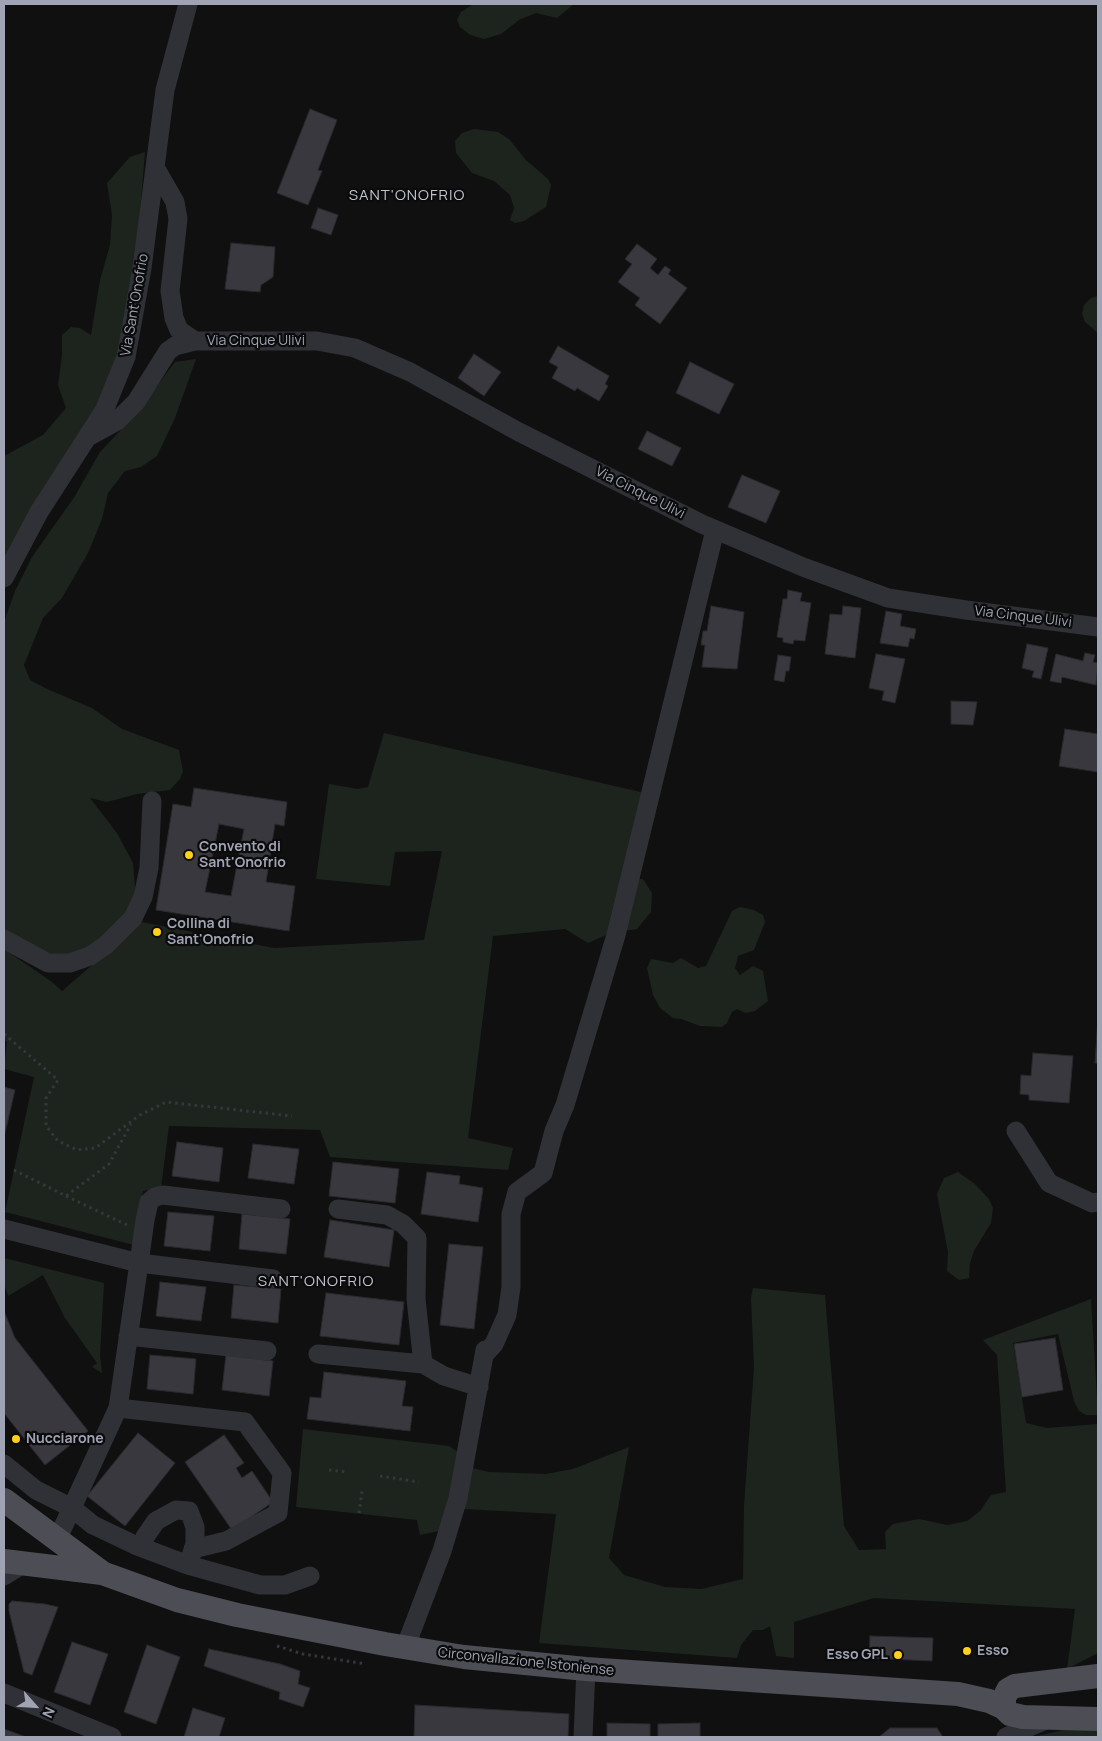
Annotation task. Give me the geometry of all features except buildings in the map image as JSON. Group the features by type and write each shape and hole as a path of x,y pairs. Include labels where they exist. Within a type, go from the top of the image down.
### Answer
{"main road":[{"name":"Circonvallazione Istoniense","path":"4,1500 102,1574"},
{"name":"Circonvallazione Istoniense","path":"14,1562 102,1574 177,1600 238,1615 405,1648 464,1657 586,1670 958,1694 989,1702 1004,1708 1010,1714 1023,1717 1098,1719"},
{"name":"Circonvallazione Istoniense","path":"958,1694 1094,1675"},
{"path":"1004,1708 1004,1698 1008,1690 1015,1686"}],"street":[{"name":"Via Sant'Onofrio","path":"4,578 39,512 104,411 126,357 142,268 165,90 188,4"},
{"path":"156,169 175,202 178,220 170,291 174,318 179,330 195,341"},
{"name":"Via Cinque Ulivi","path":"87,438 117,422 136,402 168,352 175,346 195,341 317,340 355,348 410,372 518,432 715,530 803,567 888,598 1098,627"},
{"path":"405,1648 442,1551 458,1498 485,1352 494,1344 508,1314 511,1287 511,1214 517,1192 528,1182 544,1173 554,1131 565,1105 616,934 715,530"},
{"path":"4,939 48,963 70,963 90,956 106,945 133,918 143,898 149,868 152,801"},
{"path":"1016,1130 1050,1183 1092,1203 1098,1202"},
{"path":"57,1540 118,1408 149,1202 155,1197 163,1195 281,1209"},
{"path":"338,1209 387,1215 403,1224 417,1238 416,1299 423,1364"},
{"path":"4,1230 139,1263 273,1279"},
{"path":"128,1336 267,1351"},
{"path":"318,1354 423,1364 444,1376 479,1387"},
{"path":"118,1408 245,1422 282,1473 278,1513 226,1541 191,1557"},
{"path":"4,1464 36,1490 72,1508 93,1525 142,1548 191,1557 260,1585 285,1585 310,1576"},
{"path":"142,1548 146,1537 156,1521 176,1510 189,1511 194,1527 191,1557"},
{"path":"4,1576 14,1562"},
{"path":"583,1737 586,1670"},
{"path":"4,1693 112,1737"},
{"path":"1006,1737 1054,1718"}],"path":[{"path":"4,1034 58,1080 46,1098 46,1126 58,1141 77,1150 94,1148 133,1121 166,1102 292,1116"},
{"path":"66,1196 109,1164 133,1121"},
{"path":"14,1170 128,1225"},
{"path":"329,1470 348,1472"},
{"path":"380,1476 419,1482"},
{"path":"359,1514 362,1490"}],"shaded area":[{"path":"574,4 557,18 536,13 519,20 501,34 484,39 470,35 460,27 457,20 461,12 472,5"},
{"path":"474,129 498,132 509,139 526,160 548,179 551,185 546,207 524,221 515,223 510,220 514,208 510,195 494,181 472,173 456,153 455,141 462,133"},
{"path":"145,152 136,261 118,364 103,397 4,567 4,456 43,435 66,408 58,385 62,355 62,335 71,327 80,328 91,335 100,280 110,245 112,215 107,183 130,157"},
{"path":"1098,296 1098,333 1085,322 1082,314 1084,305 1091,298"},
{"path":"196,359 175,418 157,456 141,467 125,471 108,493 102,519 88,553 62,598 43,618 24,665 30,680 92,708 122,729 179,750 183,772 180,779 170,790 137,794 107,802 90,798 117,833 133,863 136,897 117,936 81,960 33,950 4,933 4,622 15,591 32,557 75,496 100,452 134,416 175,362"},
{"path":"384,733 645,793 625,878 643,879 652,893 651,912 637,929 611,933 588,943 565,929 493,936 468,1138 513,1148 508,1170 330,1157 320,1130 169,1126 161,1188 143,1191 134,1245 5,1212 34,1077 4,1069 7,1042 4,1039 4,945 7,951 62,991 142,922 274,948 424,940 442,851 395,852 390,886 316,879 329,784 358,789 368,787"},
{"path":"740,907 754,910 763,915 765,922 754,950 738,956 735,968 740,975 753,966 763,971 768,1001 755,1011 746,1013 737,1009 732,1012 727,1023 722,1027 700,1026 673,1018 660,1008 653,995 647,968 651,959 673,963 681,958 698,968 706,966 732,911"},
{"path":"958,1172 975,1184 989,1199 993,1208 991,1223 974,1251 970,1263 969,1278 959,1280 947,1271 948,1252 937,1194 944,1178"},
{"path":"4,1258 104,1283 100,1355 102,1373 92,1367 97,1363 65,1318 43,1275 8,1296 4,1283"},
{"path":"753,1288 825,1295 844,1526 859,1550 886,1549 885,1532 893,1524 919,1519 947,1525 967,1521 980,1511 991,1495 1006,1492 997,1355 983,1340 1091,1299 1098,1415 1086,1415 1079,1411 1074,1401 1058,1334 1013,1343 1026,1423 1047,1428 1098,1424 1098,1653 1067,1669 1075,1609 874,1598 794,1622 794,1658 776,1656 770,1626 763,1630 753,1630 741,1645 737,1658 539,1643 556,1514 464,1509 472,1468 489,1472 546,1474 573,1469 629,1447 609,1558 624,1575 665,1587 701,1589 743,1579 744,1506 754,1367 751,1298"},
{"path":"303,1429 449,1446 461,1454 439,1531 420,1535 417,1520 296,1507"},
{"path":"1063,1730 1098,1730 1098,1737 1033,1737"}],"place":[{"name":"Convento di Sant'Onofrio","path":"189,855"},
{"name":"Collina di Sant'Onofrio","path":"157,932"},
{"name":"Nucciarone","path":"16,1439"},
{"name":"Esso","path":"967,1651"},
{"name":"Esso GPL","path":"898,1655"}],"district":[{"name":"SANT'ONOFRIO","path":"407,196"},
{"name":"SANT'ONOFRIO","path":"316,1282"}]}
